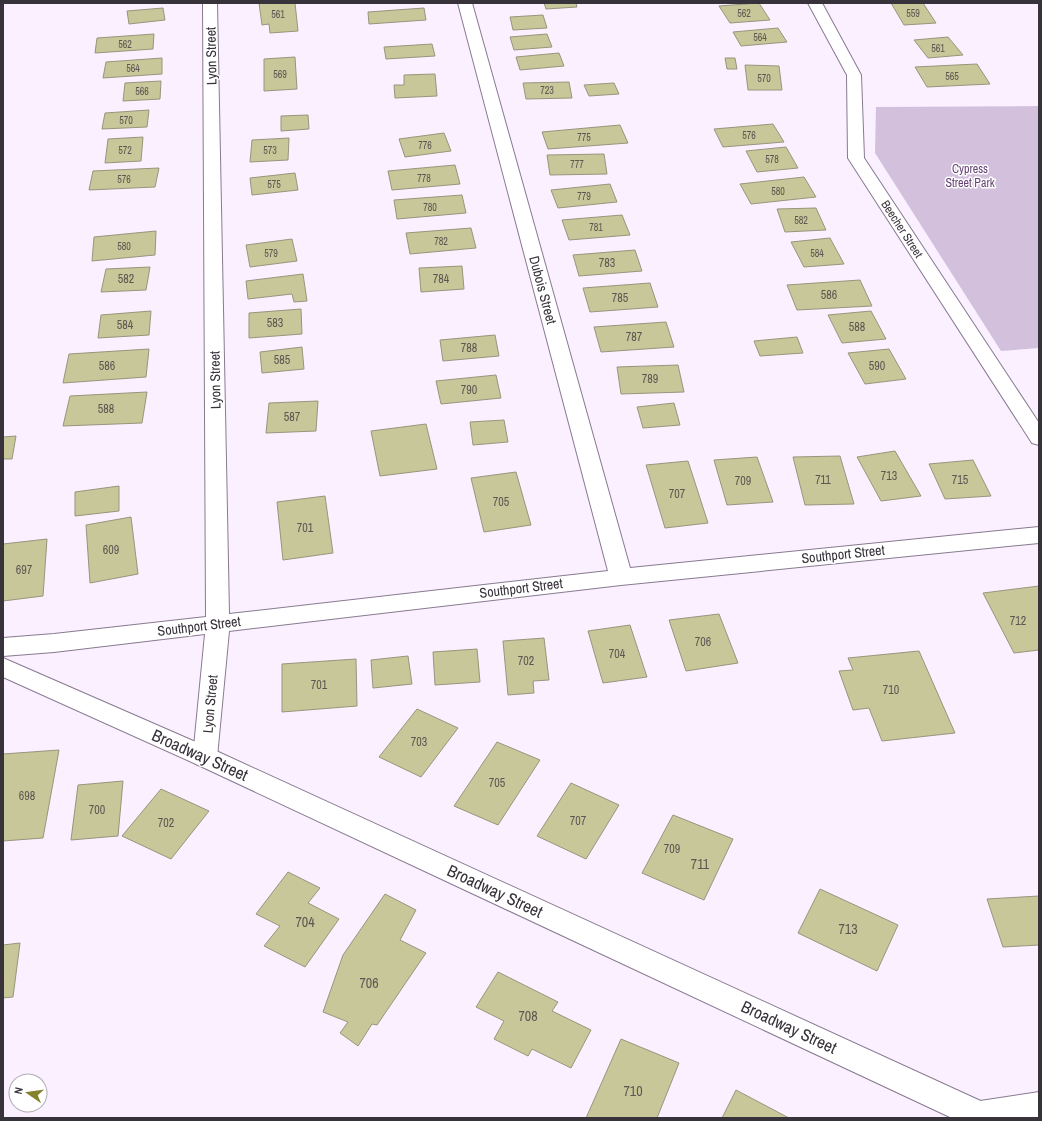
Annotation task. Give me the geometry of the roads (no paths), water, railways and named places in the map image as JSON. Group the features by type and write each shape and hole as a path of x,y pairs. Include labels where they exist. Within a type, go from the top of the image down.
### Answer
{"street":[{"name":"Lyon Street","path":"205,757 218,624 210,3"},
{"name":"Dubois Street","path":"465,3 621,576"},
{"name":"Beecher Street","path":"814,3 854,75 856,158 1039,438"},
{"name":"Southport Street","path":"3,647 54,643 621,576 1039,535"},
{"name":"Broadway Street","path":"3,667 205,757 983,1117"},
{"path":"983,1117 1039,1107"}],"park label":[{"name":"Cypress Street Park","path":"970,176"}]}
